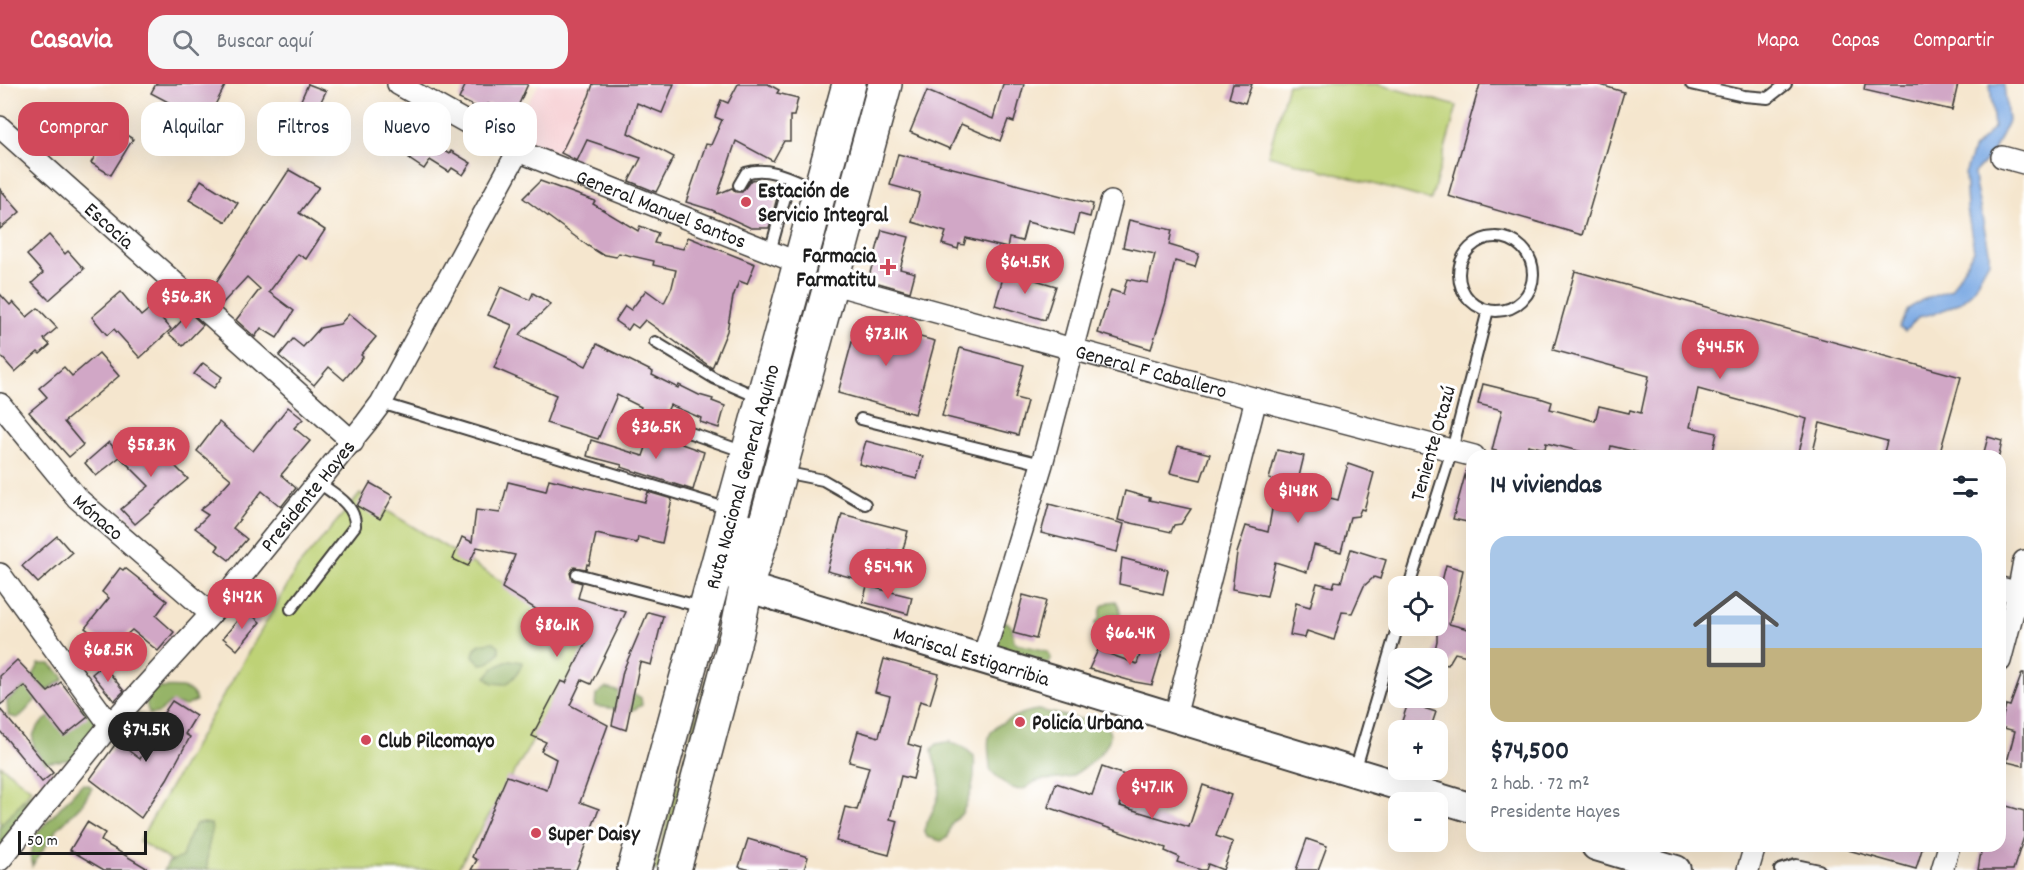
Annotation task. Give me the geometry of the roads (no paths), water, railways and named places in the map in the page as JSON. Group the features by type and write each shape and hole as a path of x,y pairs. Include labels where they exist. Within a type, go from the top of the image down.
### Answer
{"highway":[{"name":"Ruta Nacional General Aquino","path":"634,870 849,84"},
{"name":"Ruta Nacional General Aquino","path":"674,870 737,632 746,587 762,540 885,84"},
{"path":"696,640 717,621 726,596 746,587"}],"street":[{"name":"General Manuel Santos","path":"398,84 463,121"},
{"name":"Escocia","path":"0,127 352,442"},
{"name":"Presidente Hayes","path":"0,860 110,725 211,614 319,483 381,403 516,156"},
{"name":"General Manuel Santos","path":"529,156 726,230 770,252 801,264"},
{"path":"2002,157 2024,162"},
{"path":"983,658 1042,464 1111,202"},
{"name":"General F Caballero","path":"830,283 1466,454"},
{"path":"1175,717 1256,399"},
{"name":"Mónaco","path":"0,404 77,498 211,614"},
{"path":"740,482 747,496 749,507 734,566 737,577 746,587"},
{"path":"2006,631 2014,592 2024,561"},
{"path":"0,574 110,725"},
{"name":"Mariscal Estigarribia","path":"746,587 1466,806"},
{"path":"1616,852 1676,870"},
{"path":"1748,870 1753,852"},
{"path":"1942,870 1947,852"}],"lane":[{"path":"1691,84 1744,96 1768,98 1786,84"},
{"path":"739,185 746,173 765,170 821,191"},
{"path":"770,252 790,179"},
{"path":"1494,237 1504,238 1513,241 1527,254 1532,262 1532,282 1529,291 1516,305 1498,311 1488,310 1479,307 1465,294 1461,286 1460,267 1469,249 1476,243 1494,237"},
{"name":"Teniente Otazú","path":"1412,576 1452,450 1488,310"},
{"path":"655,342 714,378 763,399"},
{"path":"381,403 740,482"},
{"path":"861,418 1042,464"},
{"path":"653,420 740,482"},
{"path":"780,471 823,480 865,504"},
{"path":"291,609 355,526 356,518 353,512 319,483"},
{"path":"577,574 705,608"},
{"path":"1355,772 1395,636"},
{"path":"1780,870 1796,865 1819,870"}],"water":[{"path":"1990,84 2004,84 2008,121 1992,154 1974,173 1989,250 1989,261 1971,293 1959,303 1939,312 1919,317 1905,331 1899,328 1908,309 1922,300 1951,290 1974,250 1967,208 1965,174 1973,150 1994,127"}],"place":[{"name":"Estación de Servicio Integral","path":"746,202"},
{"name":"Farmacia Farmatitu","path":"888,267"},
{"name":"Policía Urbana","path":"1020,722"},
{"name":"Club Pilcomayo","path":"366,740"},
{"name":"Super Daisy","path":"536,833"}]}
